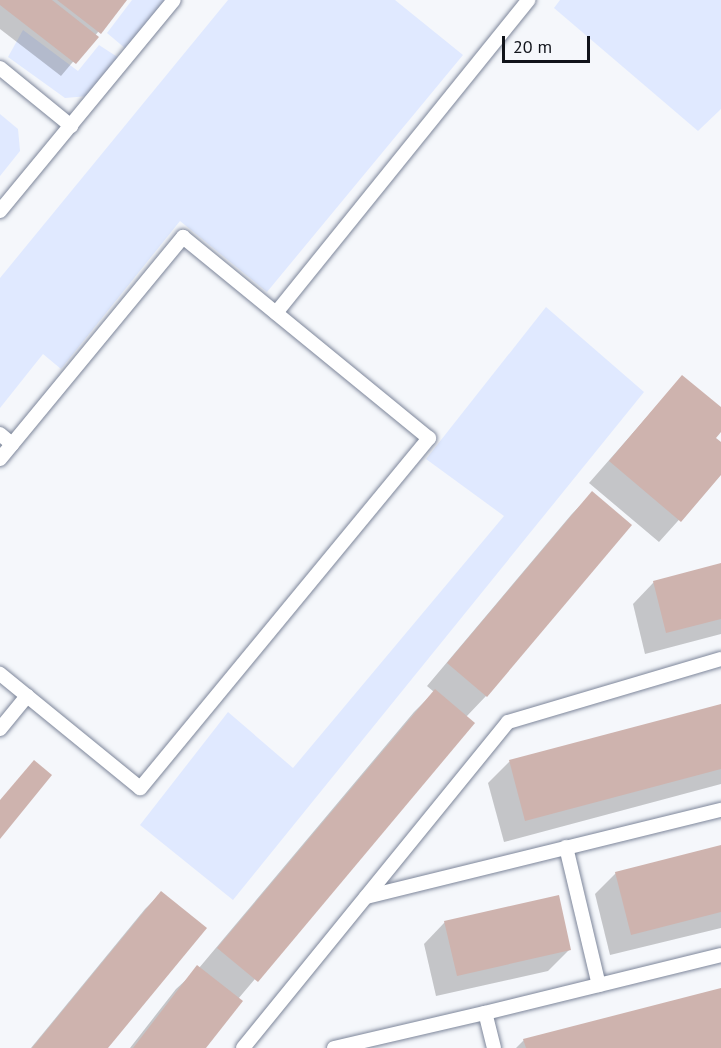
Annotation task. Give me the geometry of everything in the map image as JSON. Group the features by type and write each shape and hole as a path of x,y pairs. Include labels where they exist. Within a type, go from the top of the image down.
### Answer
{"lane":[{"path":"0,211 174,0"},
{"path":"276,313 529,0"},
{"path":"0,68 71,126"},
{"path":"0,459 183,237 429,438 140,788 0,674"},
{"path":"0,434 12,444"},
{"path":"243,1048 508,722 721,659"},
{"path":"0,729 27,696"},
{"path":"366,897 721,810"},
{"path":"566,847 599,985"},
{"path":"334,1048 721,955"},
{"path":"485,1013 494,1048"}],"shaded area":[{"path":"132,0 166,0 126,49 107,33"},
{"path":"228,0 395,0 463,55 267,292 180,221 61,369 43,354 0,408 0,278"},
{"path":"560,0 721,0 721,109 698,131 554,8"},
{"path":"23,30 78,71 99,45 119,58 88,96 65,98 8,57"},
{"path":"0,114 18,129 20,151 0,176"},
{"path":"546,307 644,392 233,900 140,825 228,712 293,768 504,516 426,459"}],"building":[{"path":"0,0 52,0 99,37 76,64 0,5"},
{"path":"57,0 127,0 101,34"},
{"path":"682,375 721,407 721,432 716,438 721,442 721,475 681,522 609,461"},
{"path":"592,491 632,525 487,697 447,663"},
{"path":"721,563 721,619 666,633 653,581"},
{"path":"435,689 475,723 258,982 217,948"},
{"path":"721,704 721,769 525,821 509,760"},
{"path":"34,760 52,775 0,839 0,800"},
{"path":"721,845 721,912 631,935 615,872"},
{"path":"161,891 207,928 108,1048 32,1048"},
{"path":"559,895 571,950 457,976 444,921"},
{"path":"197,965 243,1001 206,1048 133,1048"},
{"path":"721,988 721,1048 526,1048 523,1039"}]}
